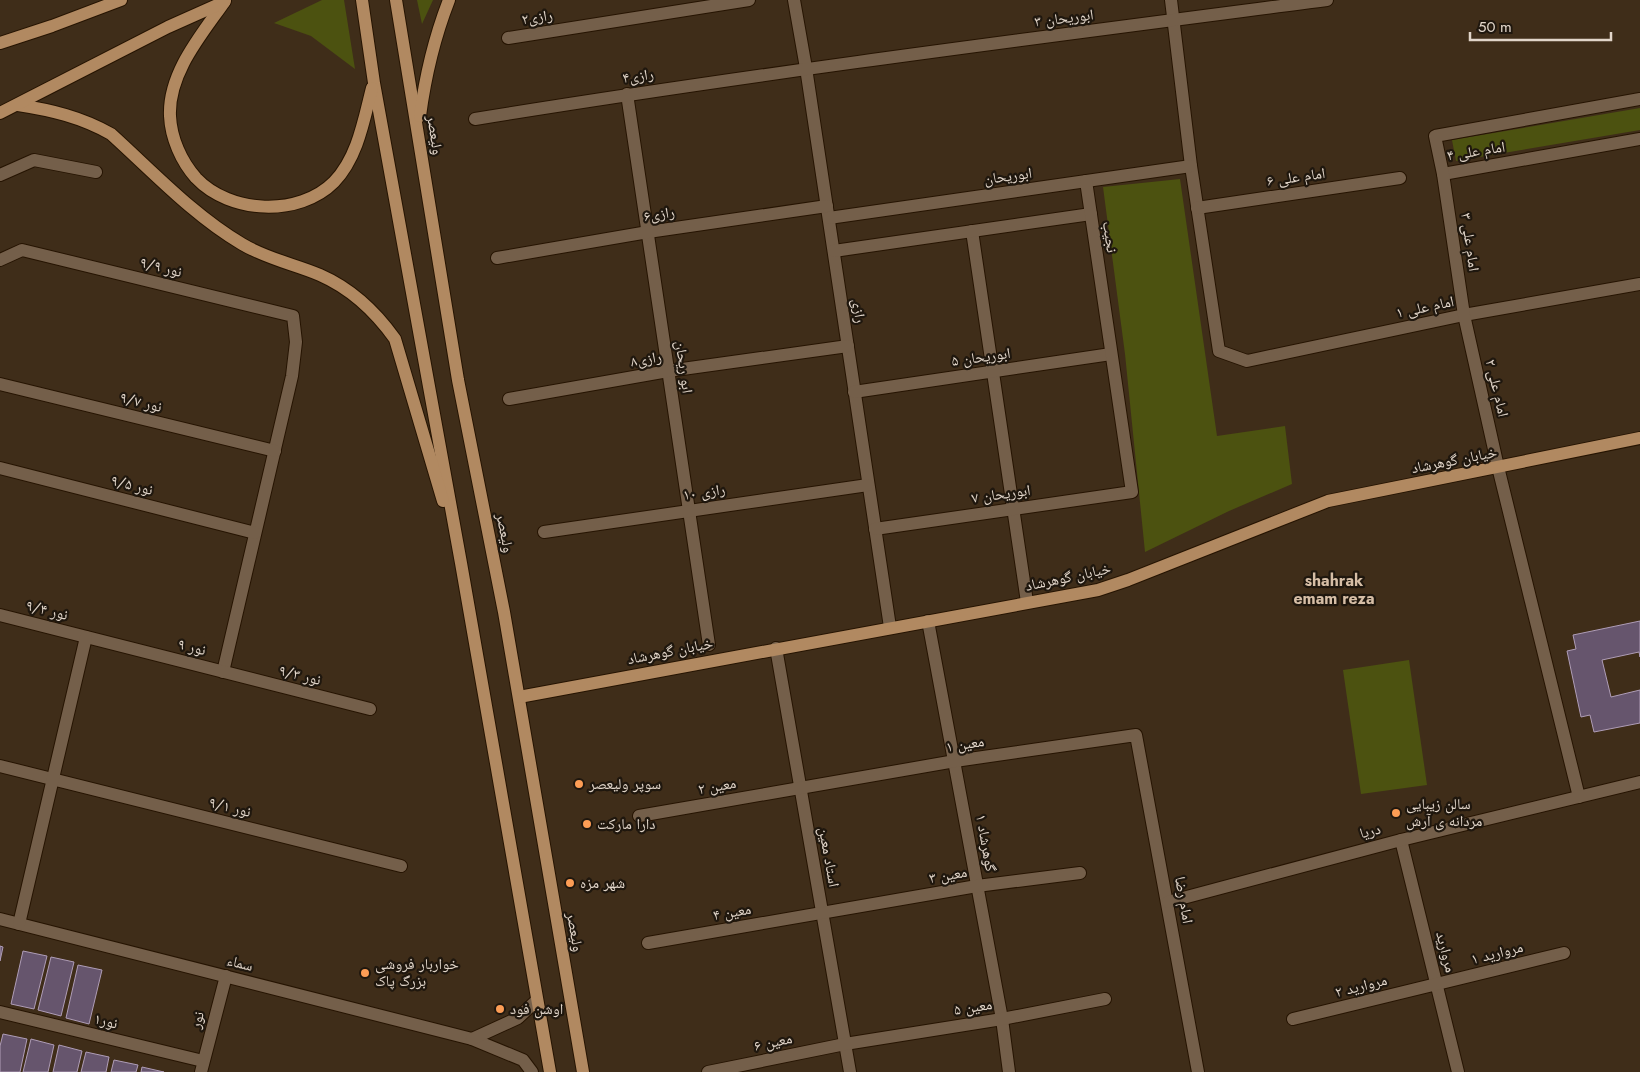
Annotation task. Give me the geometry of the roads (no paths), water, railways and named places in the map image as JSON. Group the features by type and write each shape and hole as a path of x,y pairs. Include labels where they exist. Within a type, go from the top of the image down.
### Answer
{"main road":[{"path":"0,43 121,0"},
{"name":"ولیعصر","path":"396,0 458,380 504,612 583,1072"},
{"path":"418,131 424,90 439,30 449,0"},
{"path":"227,1 192,48 174,86 170,115 175,142 185,162 196,178 213,191 232,200 252,205 275,206 293,205 318,194 334,182 357,143 374,83"},
{"path":"0,113 168,27 227,1"},
{"path":"363,5 374,83 461,563 550,1072"},
{"path":"18,105 66,114 97,126 111,134 220,230 244,245 270,257 320,275 337,284 368,306 382,320 395,339 461,563"},
{"name":"خیابان گوهرشاد","path":"519,697 1098,590 1128,580 1328,501 1640,438"}],"street":[{"name":"رازی۲","path":"508,38 749,0"},
{"name":"رازی","path":"794,0 806,68 890,627"},
{"path":"1172,0 1197,208"},
{"name":"ابوریحان ۳","path":"806,68 1327,0"},
{"name":"رازی۴","path":"475,119 627,94 806,68"},
{"name":"ابو ریحان","path":"627,94 709,645"},
{"name":"امام علی ۴","path":"1640,100 1435,136 1443,174 1640,139"},
{"path":"0,175 34,160 96,172"},
{"name":"ابوریحان","path":"828,212 1086,181 1191,166"},
{"name":"امام علی ۳","path":"1443,174 1464,315"},
{"name":"امام علی ۶","path":"1197,208 1400,178"},
{"path":"1086,181 1091,214"},
{"name":"امام علی ۱","path":"1197,208 1218,351 1247,361 1464,315 1640,284"},
{"name":"رازی۶","path":"497,258 648,232 828,212"},
{"name":"نجیب","path":"834,251 1091,214 1132,492"},
{"path":"972,231 1027,602"},
{"name":"نور ۹/۹","path":"0,260 22,250 293,316"},
{"name":"امام علی ۲","path":"1464,315 1498,467 1579,797"},
{"name":"نور ۹","path":"86,637 223,672 292,376 296,342 293,316"},
{"name":"رازی۸","path":"510,399 668,371 848,346"},
{"name":"ابوریحان ۵","path":"854,392 1112,354"},
{"name":"نور ۹/۷","path":"0,384 275,451"},
{"name":"نور ۹/۵","path":"0,468 255,533"},
{"name":"رازی ۱۰","path":"544,532 868,485"},
{"name":"ابوریحان ۷","path":"875,529 1132,492"},
{"name":"نور ۹/۴","path":"0,615 86,637"},
{"name":"گوهرشاد ۱","path":"928,621 1002,1019 1009,1072"},
{"path":"19,924 86,637"},
{"name":"استاد معین","path":"776,648 850,1072"},
{"name":"نور ۹/۳","path":"223,672 370,709"},
{"name":"معین ۱","path":"801,788 955,762 1136,735"},
{"name":"امام رضا","path":"1136,735 1198,1072"},
{"name":"نور ۹/۱","path":"0,766 401,866"},
{"name":"دریا","path":"1168,902 1401,840 1640,782"},
{"name":"معین ۲","path":"639,816 801,788"},
{"name":"مروارید","path":"1401,840 1458,1072"},
{"name":"معین ۳","path":"822,913 977,886 1080,872"},
{"name":"معین ۴","path":"648,942 822,913"},
{"name":"سماء","path":"0,919 472,1039 522,1060 532,1072"},
{"name":"مروارید ۱","path":"1437,984 1564,953"},
{"name":"نور","path":"202,1067 226,976"},
{"name":"مروارید ۲","path":"1293,1019 1437,984"},
{"name":"معین ۵","path":"845,1044 1002,1019 1105,999"},
{"path":"472,1039 518,1018 537,1000"},
{"name":"نور۱","path":"0,1012 202,1067"},
{"name":"معین ۶","path":"708,1072 845,1044"}],"place":[{"name":"سوپر ولیعصر","path":"579,784"},
{"name":"سالن زیبایی مردانه ی آرش","path":"1396,813"},
{"name":"دارا مارکت","path":"587,824"},
{"name":"شهر مزه","path":"570,883"},
{"name":"خواربار فروشی بزرگ پاک","path":"365,973"},
{"name":"اوشن فود","path":"500,1009"}],"district":[{"name":"shahrak emam reza","path":"1334,589"}]}
